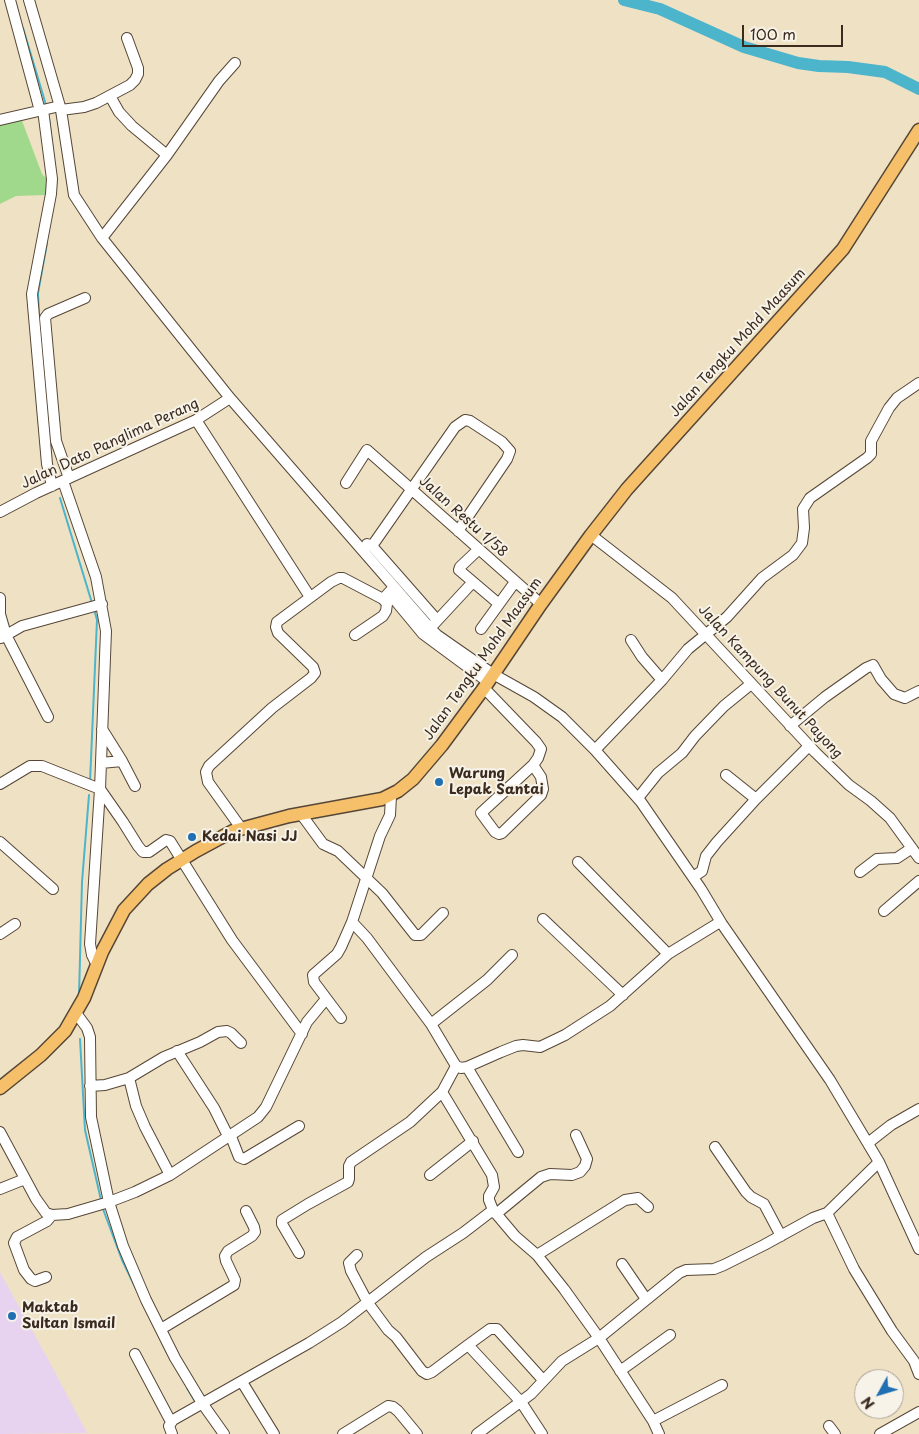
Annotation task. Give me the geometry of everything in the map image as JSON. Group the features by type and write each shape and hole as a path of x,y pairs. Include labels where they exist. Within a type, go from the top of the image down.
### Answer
{"main road":[{"name":"Jalan Tengku Mohd Maasum","path":"0,1088 55,1043 65,1031 76,1013 113,929 130,902 148,884 218,838 242,828 300,814 382,799 390,796 413,779 442,745 591,535 654,457 843,249 919,130"}],"street":[{"path":"10,0 41,111 52,179 51,194 32,294 47,464 52,486"},
{"path":"29,0 61,108 74,195 102,238 230,398 357,544 388,593 423,634 488,681 534,697 562,717 638,798 693,877 720,922 830,1080 879,1162 919,1249"},
{"path":"0,120 41,111 84,107 130,85 138,74 138,68 135,55 127,38"},
{"path":"102,238 167,155 219,81 234,64"},
{"path":"110,96 119,112 132,126 167,155"},
{"path":"85,298 48,314 45,318 56,441 90,561 96,606 106,630 100,789 90,944 92,955 97,965"},
{"path":"595,750 688,650 727,617 762,578 793,555 802,543 804,528 803,509 810,498 868,458 871,454 871,441 889,408 897,398 919,384"},
{"name":"Jalan Dato Panglima Perang","path":"0,512 196,420 230,398"},
{"path":"196,420 310,597"},
{"path":"372,546 455,427 465,420 470,420 502,442 510,451 458,531"},
{"name":"Jalan Restu 1/58","path":"346,483 367,450 541,604"},
{"name":"Jalan Kampung Bunut Payong","path":"591,535 672,598 809,746 849,785 890,818 919,858"},
{"path":"357,544 365,542 372,546 434,624 488,681 541,749 534,765 481,813 495,832 502,833 541,795 543,789 541,777 534,765"},
{"path":"479,549 459,570 499,604"},
{"path":"242,828 208,782 206,772 210,766 272,708 315,673 313,667 278,632 276,627 278,622 334,580 342,578 388,593 434,624"},
{"path":"481,629 516,582"},
{"path":"434,624 472,583"},
{"path":"355,635 384,616 387,608 388,593"},
{"path":"0,598 3,637 48,717"},
{"path":"3,637 22,626 96,606"},
{"path":"631,640 642,657 662,680"},
{"path":"790,726 825,696 873,665 881,679 894,694 905,698 919,691"},
{"path":"638,798 658,773 682,753 695,736 724,706 751,684"},
{"path":"102,728 135,786"},
{"path":"693,877 702,871 705,860 717,842 756,799 809,746"},
{"path":"101,763 122,761"},
{"path":"0,784 34,765 42,766 100,789 141,850 149,852 164,840 168,840 232,940 302,1034"},
{"path":"726,775 756,799"},
{"path":"341,1018 314,982 313,975 337,954 352,922 380,836 390,815 390,796"},
{"path":"300,814 323,844 338,851 366,878 418,936 443,913"},
{"path":"0,842 53,890"},
{"path":"860,872 877,859 897,858 912,848"},
{"path":"578,862 668,954"},
{"path":"884,911 919,882"},
{"path":"543,919 624,995"},
{"path":"352,922 431,1024 518,1152"},
{"path":"299,1253 282,1224 282,1220 348,1182 351,1162 410,1122 442,1092 462,1067 516,1046 540,1047 564,1035 610,1006 668,954 720,922"},
{"path":"0,934 15,924"},
{"path":"431,1024 487,980 512,955"},
{"path":"46,1277 35,1280 30,1279 24,1270 14,1243 17,1237 52,1216 68,1214 109,1202 170,1175 258,1116 266,1107 310,1018 326,998"},
{"path":"76,1013 87,1028 90,1037 91,1116 109,1202 123,1246 175,1358 202,1404 224,1434"},
{"path":"90,1086 105,1085 129,1078 157,1061 222,1031 231,1033 241,1043"},
{"path":"177,1051 214,1108 239,1157 244,1159 299,1126"},
{"path":"129,1078 132,1093 145,1127 170,1175"},
{"path":"442,1092 473,1141 494,1181 494,1187 489,1196 494,1212 537,1255 564,1289 599,1338 659,1434"},
{"path":"868,1144 891,1125 919,1109"},
{"path":"0,1132 41,1207 52,1216"},
{"path":"171,1422 309,1344 368,1303 418,1263 494,1212 541,1177 550,1174 572,1175 580,1172 585,1166 587,1159 576,1135"},
{"path":"430,1175 473,1141"},
{"path":"715,1147 746,1192 764,1204 781,1236"},
{"path":"477,1434 521,1402 562,1361 599,1338 679,1273 686,1270 714,1269 813,1218 827,1213 879,1162"},
{"path":"0,1189 25,1179"},
{"path":"537,1255 625,1200 638,1198 648,1207"},
{"path":"160,1329 234,1285 235,1280 225,1256 255,1232 246,1211"},
{"path":"827,1213 854,1269 892,1331 916,1360 919,1374"},
{"path":"358,1255 349,1263 351,1271 368,1303 424,1373 432,1372 490,1329 497,1329 543,1380"},
{"path":"622,1264 646,1299"},
{"path":"620,1371 670,1335"},
{"path":"468,1345 521,1402 542,1434"},
{"path":"134,1354 171,1422 169,1426 172,1434"},
{"path":"242,1382 274,1434"},
{"path":"653,1422 722,1385"},
{"path":"343,1434 358,1430 388,1406 398,1411 417,1434"},
{"path":"880,1434 919,1412"}],"shaded area":[{"name":"Maktab Sultan Ismail","path":"0,1272 49,1361 87,1433 0,1434"}],"green space":[{"path":"21,118 42,174 45,177 48,176 48,188 46,195 16,196 0,204 0,123"}],"waterway":[{"path":"624,0 660,9 744,47 798,63 885,72 919,89"},
{"path":"23,28 46,105"},
{"path":"49,118 55,169"},
{"path":"39,315 38,293 47,243"},
{"path":"60,498 92,603"},
{"path":"90,782 97,620 94,609"},
{"path":"79,996 82,882 89,795"},
{"path":"80,1039 85,1130 101,1200"},
{"path":"103,1209 122,1260 167,1353"},
{"path":"187,1388 196,1403"}],"place":[{"name":"Warung Lepak Santai","path":"439,782"},
{"name":"Kedai Nasi JJ","path":"192,837"},
{"name":"Maktab Sultan Ismail","path":"12,1316"}]}
